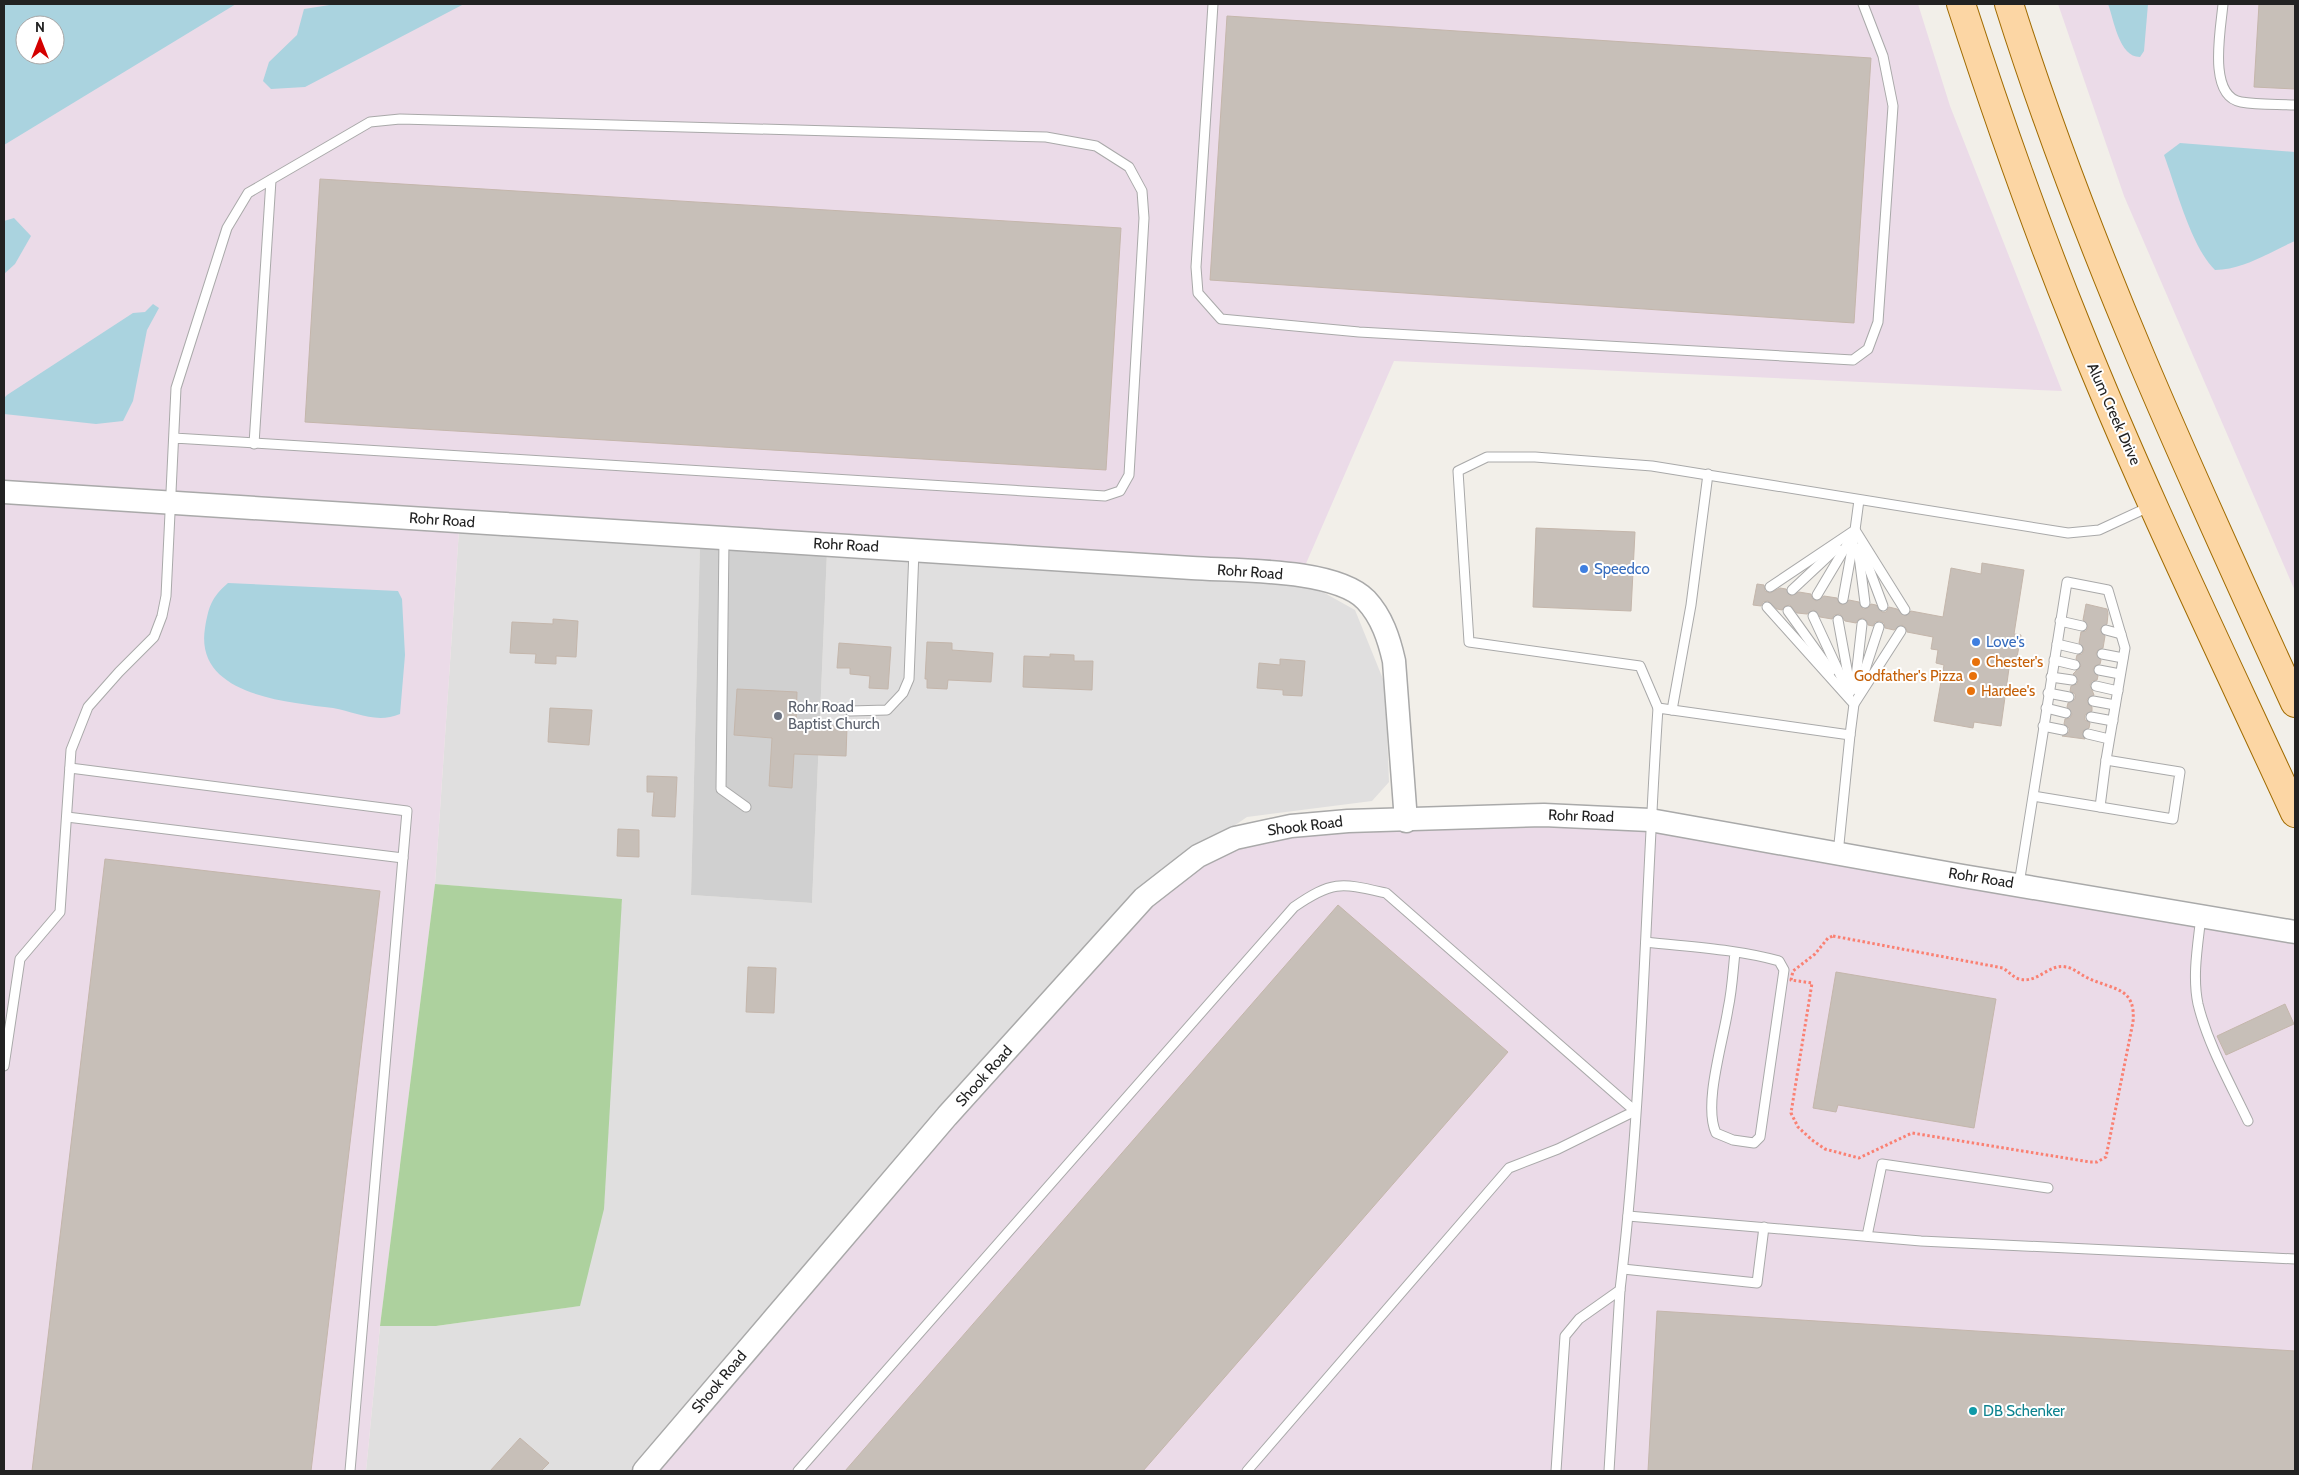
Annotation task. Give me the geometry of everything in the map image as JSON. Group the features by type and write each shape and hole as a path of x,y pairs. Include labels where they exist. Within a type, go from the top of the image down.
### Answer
{"main road":[{"name":"Alum Creek Drive","path":"1961,4 1999,118 2077,328 2154,504 2295,813"},
{"path":"2009,4 2066,166 2123,318 2194,482 2295,703"}],"street":[{"name":"Rohr Road","path":"4,492 914,549 1301,575 1325,579 1345,587 1365,599 1379,618 1388,637 1394,661 1406,821 1544,815 1650,820 2295,932"},
{"name":"Shook Road","path":"644,1471 947,1116 1144,898 1198,856 1235,838 1291,826 1319,823 1406,821"}],"lane":[{"path":"1213,4 1196,268 1198,293 1221,319 1360,332 1853,360 1868,349 1878,322 1893,106 1883,56 1863,4"},
{"path":"2222,4 2218,74 2223,90 2238,102 2295,105"},
{"path":"4,1066 20,958 60,912 71,750 88,707 118,672 150,642 160,623 166,596 176,388 227,228 248,193 370,122 400,119 1046,137 1096,146 1129,167 1142,191 1144,218 1130,475 1120,491 1105,496 174,438"},
{"path":"254,444 271,180"},
{"path":"1609,1471 1620,1290 1628,1216 1646,942 1650,878 1650,820 1658,708 1640,666 1469,642 1458,471 1487,457 1535,458 1652,466 2068,533 2100,530 2154,504"},
{"path":"1672,710 1691,605 1708,474"},
{"path":"1842,599 1859,500"},
{"path":"1770,586 1855,530"},
{"path":"1792,590 1855,530"},
{"path":"1817,595 1855,530"},
{"path":"1855,530 1865,603"},
{"path":"1855,530 1883,606"},
{"path":"1855,530 1905,610"},
{"path":"724,538 720,720 721,789 746,807"},
{"path":"850,711 887,710 903,693 909,679 914,549"},
{"path":"2019,884 2066,582 2108,590 2125,648 2100,807"},
{"path":"1767,607 1854,704"},
{"path":"1788,611 1854,704"},
{"path":"1813,616 1854,704"},
{"path":"1838,620 1854,704"},
{"path":"2060,621 2082,626"},
{"path":"1838,854 1862,624"},
{"path":"1854,704 1879,627"},
{"path":"2106,630 2121,634"},
{"path":"1854,704 1901,631"},
{"path":"2056,644 2078,649"},
{"path":"2102,654 2123,658"},
{"path":"2054,660 2075,665"},
{"path":"2099,670 2120,674"},
{"path":"2051,677 2072,680"},
{"path":"2096,686 2118,690"},
{"path":"2048,693 2069,697"},
{"path":"2094,701 2115,705"},
{"path":"1658,708 1850,735"},
{"path":"2046,708 2066,713"},
{"path":"2091,717 2113,722"},
{"path":"2043,726 2063,730"},
{"path":"2088,734 2110,739"},
{"path":"2033,796 2173,819 2180,772 2106,760"},
{"path":"70,768 407,811 350,1471"},
{"path":"66,817 403,858"},
{"path":"798,1471 1294,906 1318,890 1336,885 1358,886 1386,893 1635,1111"},
{"path":"2201,916 2197,951 2198,1003 2210,1042 2248,1121"},
{"path":"1646,942 1735,952 1779,961 1784,970 1760,1137 1754,1143 1733,1140 1716,1133 1711,1123 1711,1102 1729,1008 1735,952"},
{"path":"1247,1471 1509,1168 1558,1150 1635,1111"},
{"path":"1867,1236 1882,1164 2048,1188"},
{"path":"1628,1216 1764,1226 1921,1241 2295,1259"},
{"path":"1623,1269 1757,1284 1764,1226"},
{"path":"1556,1471 1565,1336 1579,1319 1620,1290"}],"path":[{"path":"1838,936 1856,942 2003,968 2018,979 2034,979 2054,968 2066,966 2087,978 2124,992 2133,1005 2133,1022 2106,1157 2102,1161 2090,1162 1912,1133 1860,1158 1825,1148 1812,1140 1798,1127 1791,1113 1812,983 1791,980 1793,971 1815,954 1828,938 1838,936"}],"shaded area":[{"path":"4,4 1918,4 1950,106 2062,391 1394,361 1301,575 4,492"},
{"path":"2058,4 2295,4 2295,591 2124,196"},
{"path":"4,500 459,530 435,884 380,1326 366,1471 4,1471"},
{"path":"459,530 700,544 691,895 812,903 827,552 1312,586 1355,610 1385,684 1389,782 1372,801 1247,817 1141,889 631,1471 366,1471 380,1326 436,1326 579,1306 622,900 435,884"},
{"path":"700,544 827,552 812,903 691,895"},
{"path":"1544,815 2295,932 2295,1471 643,1471 1144,898 1235,838"}],"green space":[{"path":"435,884 622,899 604,1209 580,1306 436,1326 380,1326"}],"water":[{"path":"4,4 236,4 4,145"},
{"path":"336,4 464,4 305,87 271,89 263,81 269,62 297,35 304,9"},
{"path":"2108,4 2148,4 2144,51 2140,57 2127,51 2122,44"},
{"path":"2180,143 2295,152 2295,241 2247,264 2215,270 2206,260 2191,232 2164,155"},
{"path":"14,218 31,236 15,264 4,274 4,221"},
{"path":"153,304 159,308 147,330 133,401 123,421 96,424 4,414 4,398 7,395 133,313 145,312"},
{"path":"228,583 398,591 402,599 405,655 400,714 391,717 374,718 333,708 292,703 248,691 229,682 214,668 205,651 205,628 208,614 218,593"}],"building":[{"path":"2259,4 2295,4 2295,89 2254,87"},
{"path":"1227,16 1871,58 1854,323 1210,280"},
{"path":"320,179 1121,228 1106,470 305,422"},
{"name":"Speedco","path":"1536,528 1635,532 1631,611 1533,607"},
{"name":"Love's","path":"1982,563 2024,570 2014,634 2021,635 2016,663 2010,661 2001,726 1974,722 1973,728 1934,721 1944,665 1936,663 1938,650 1931,649 1933,637 1907,632 1906,628 1902,625 1894,630 1885,628 1884,623 1880,621 1875,622 1873,626 1868,625 1867,621 1863,618 1859,619 1856,623 1845,621 1840,614 1834,615 1832,619 1820,617 1814,610 1807,614 1797,613 1790,605 1785,606 1782,610 1777,609 1768,601 1763,602 1761,606 1753,605 1757,584 1764,585 1765,591 1770,593 1780,588 1786,589 1791,596 1799,592 1811,594 1812,598 1816,601 1824,596 1837,598 1842,605 1849,600 1859,602 1863,609 1868,608 1871,604 1876,605 1882,612 1886,612 1889,607 1897,609 1905,616 1911,611 1943,617 1951,568 1981,574"},
{"path":"2086,604 2107,609 2108,614 2107,624 2100,629 2105,636 2103,648 2096,653 2101,660 2100,664 2093,669 2098,676 2097,680 2092,681 2090,685 2094,695 2087,699 2092,707 2092,711 2085,715 2085,720 2090,723 2089,728 2082,732 2085,739 2062,736 2069,732 2069,728 2064,724 2065,719 2070,718 2072,714 2067,707 2068,703 2075,699 2075,694 2070,691 2071,686 2077,684 2078,680 2073,674 2081,666 2076,659 2077,655 2082,654 2084,650 2079,643 2081,632 2086,631 2088,627 2083,620"},
{"path":"553,619 578,621 576,657 556,656 556,664 535,663 536,654 510,653 512,622 553,624"},
{"path":"927,642 952,643 952,650 993,653 991,682 948,680 947,689 927,688 927,679 925,679"},
{"path":"839,643 891,647 888,689 869,688 870,676 850,674 850,668 837,668"},
{"path":"1050,654 1074,655 1074,661 1093,661 1092,690 1023,687 1024,656 1050,657"},
{"path":"1280,659 1305,661 1302,696 1283,695 1283,690 1257,688 1259,663 1280,665"},
{"path":"737,689 797,692 796,724 847,727 846,756 794,754 792,788 769,786 772,738 734,735"},
{"path":"550,708 592,710 589,745 548,742"},
{"path":"647,776 677,777 675,817 652,816 654,792 647,792"},
{"path":"618,829 639,830 639,857 617,856"},
{"path":"105,859 380,891 311,1471 32,1471"},
{"path":"1338,905 1508,1052 1143,1471 845,1471"},
{"path":"748,967 776,968 774,1013 746,1012"},
{"path":"1836,972 1996,999 1974,1128 1838,1105 1836,1112 1813,1108"},
{"path":"2285,1004 2294,1024 2226,1055 2217,1036"},
{"name":"DB Schenker","path":"1657,1311 2295,1351 2295,1471 1648,1471"},
{"path":"520,1438 549,1463 541,1471 490,1471"}],"place":[{"name":"Speedco","path":"1584,569"},
{"name":"Love's","path":"1976,642"},
{"name":"Chester's","path":"1976,662"},
{"name":"Godfather's Pizza","path":"1973,676"},
{"name":"Hardee's","path":"1971,691"},
{"name":"Rohr Road Baptist Church","path":"778,716"},
{"name":"DB Schenker","path":"1973,1411"}]}
